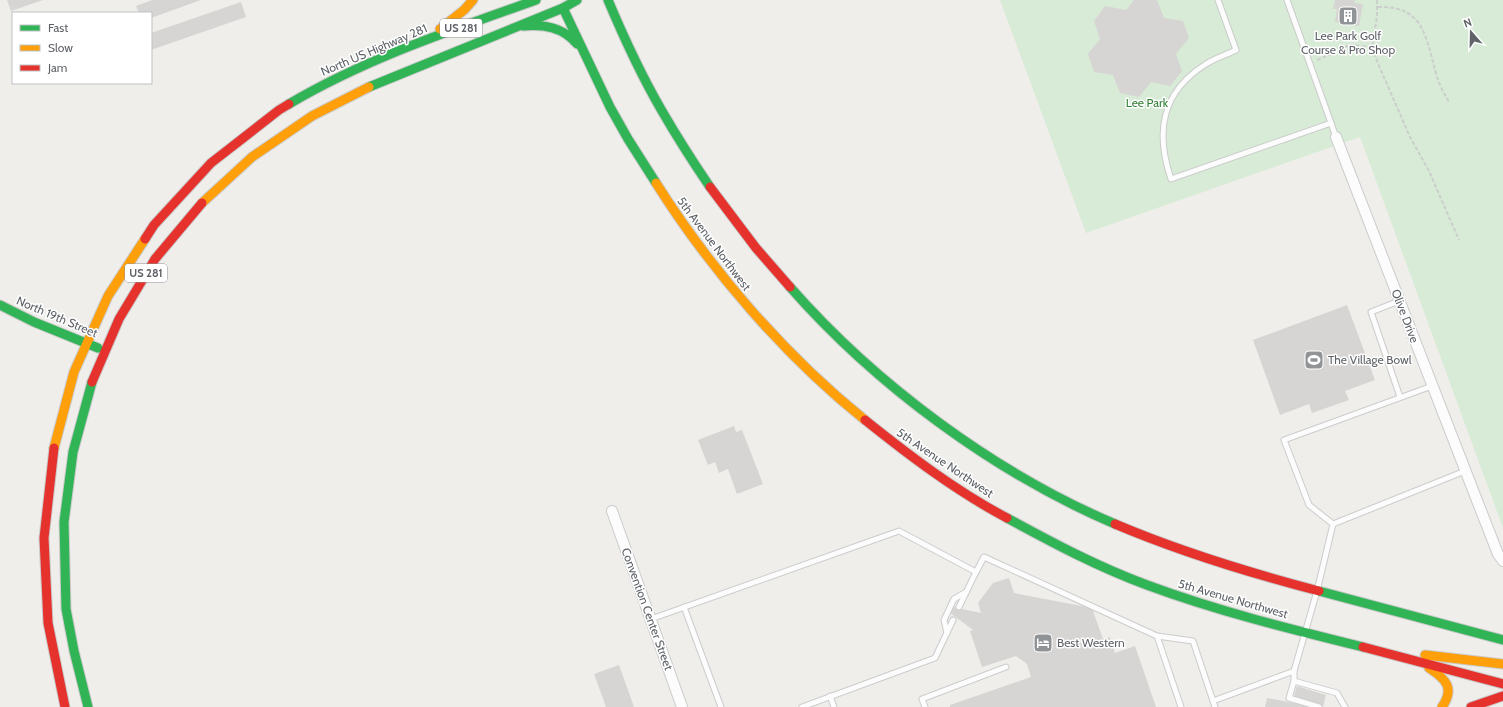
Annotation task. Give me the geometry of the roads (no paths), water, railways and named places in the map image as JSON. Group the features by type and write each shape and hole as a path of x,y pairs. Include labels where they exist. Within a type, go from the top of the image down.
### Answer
{"main road":[{"name":"US 281","path":"387,55 434,33 449,23 473,0"},
{"name":"North US Highway 281","path":"65,707 59,690 49,647 42,596 42,518 44,491 54,432 63,397 84,342 111,287 138,244 174,200 212,161 278,111 323,84 387,55 536,0"},
{"name":"US 281","path":"88,707 76,667 71,643 65,596 63,540 66,487 76,434 90,386 104,350 130,298 157,256 173,234 234,171 260,150 310,117 358,91 515,27 562,4 577,0"},
{"path":"608,0 624,38 669,124 707,184 752,246 797,297 854,353 915,405 971,446 1033,484 1112,523 1187,552 1242,570 1317,591 1503,640"},
{"name":"5th Avenue Northwest","path":"562,4 584,55 610,108 645,168 686,230 732,289 782,345 813,375 878,431 946,481 1025,529 1065,549 1144,584 1250,618 1503,684"},
{"name":"US 281","path":"515,27 536,25 549,26 559,29 575,41 584,55"},
{"name":"North 19th Street","path":"0,305 34,322 104,350"},
{"path":"1362,647 1503,664"},
{"path":"1411,659 1440,674 1446,680 1449,693 1447,700 1442,707"},
{"path":"1471,707 1503,696"}],"street":[{"name":"Olive Drive","path":"1336,137 1465,471 1498,554 1503,561"},
{"name":"Convention Center Street","path":"612,511 682,707"}],"lane":[{"path":"1218,0 1236,50 1206,64 1185,80 1173,94 1165,112 1162,134 1165,163 1171,179 1331,123"},
{"path":"1287,0 1336,137"},
{"path":"1399,301 1371,312 1400,397"},
{"path":"1333,524 1308,505 1284,440 1432,386"},
{"path":"1333,524 1465,471"},
{"path":"1319,707 1289,698 1294,681 1294,671 1317,591 1333,524"},
{"path":"651,619 899,531 976,572"},
{"path":"959,607 984,557 1157,636 1193,641 1214,704 1294,671"},
{"path":"947,633 944,620 954,599 966,592"},
{"path":"684,607 721,707"},
{"path":"802,707 935,658 953,620"},
{"path":"1157,636 1181,707"},
{"path":"925,707 922,699 1006,667"},
{"path":"1294,681 1337,693 1343,707"},
{"path":"830,696 834,707"}],"place":[{"name":"Lee Park Golf Course & Pro Shop","path":"1348,16"},
{"name":"The Village Bowl","path":"1314,360"},
{"name":"Best Western","path":"1043,643"}],"park label":[{"name":"Lee Park","path":"1147,103"}]}
